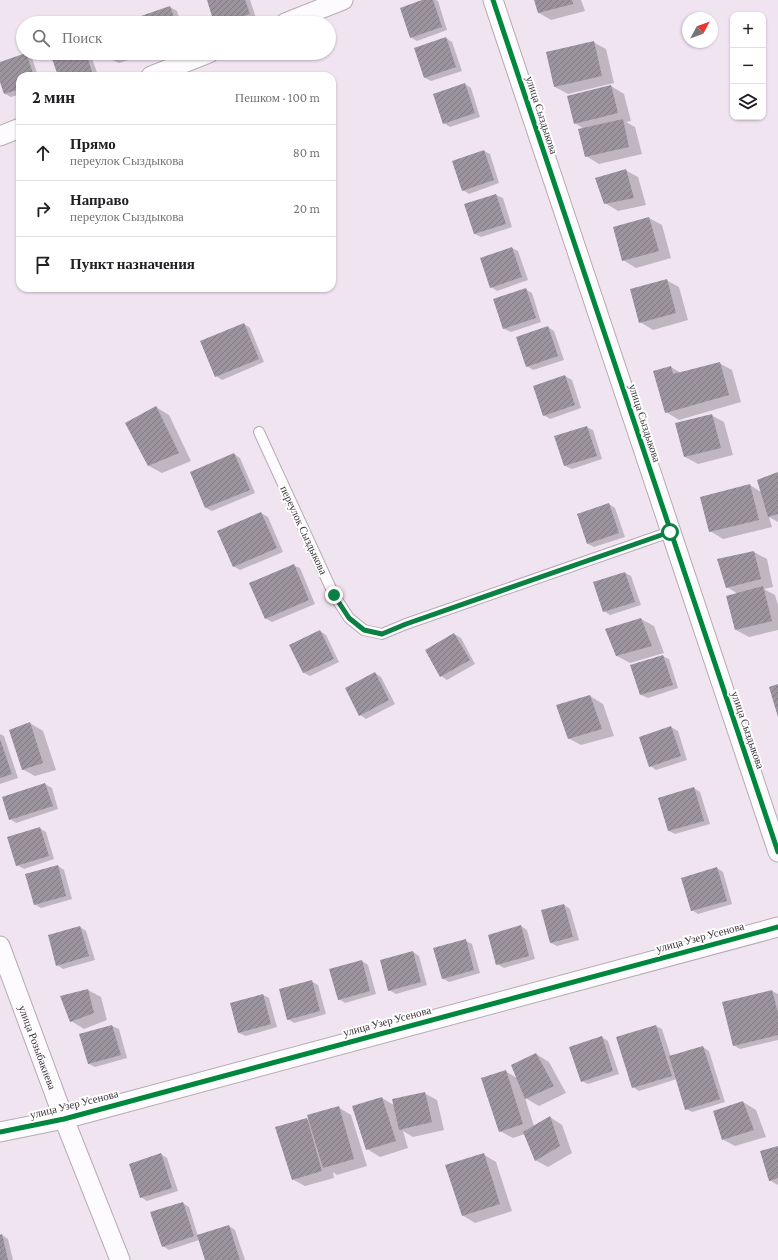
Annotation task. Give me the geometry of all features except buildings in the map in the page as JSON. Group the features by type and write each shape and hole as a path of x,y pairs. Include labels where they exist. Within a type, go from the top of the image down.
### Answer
{"street":[{"path":"303,16 343,0"},
{"name":"улица Сыздыкова","path":"493,0 778,852"},
{"path":"161,72 191,60"},
{"path":"0,136 16,130"},
{"name":"улица Узер Усенова","path":"0,1132 64,1119 778,927"},
{"name":"улица Розыбакиева","path":"0,946 64,1119 120,1260"}],"lane":[{"name":"переулок Сыздыкова","path":"259,432 334,595 349,618 364,630 382,634 414,621 670,532"}],"cycle path":[{"path":"493,0 778,852"},
{"path":"0,1132 64,1119 778,927"}],"route":[{"path":"334,595 349,618 364,630 382,634 406,624 670,532"}]}
